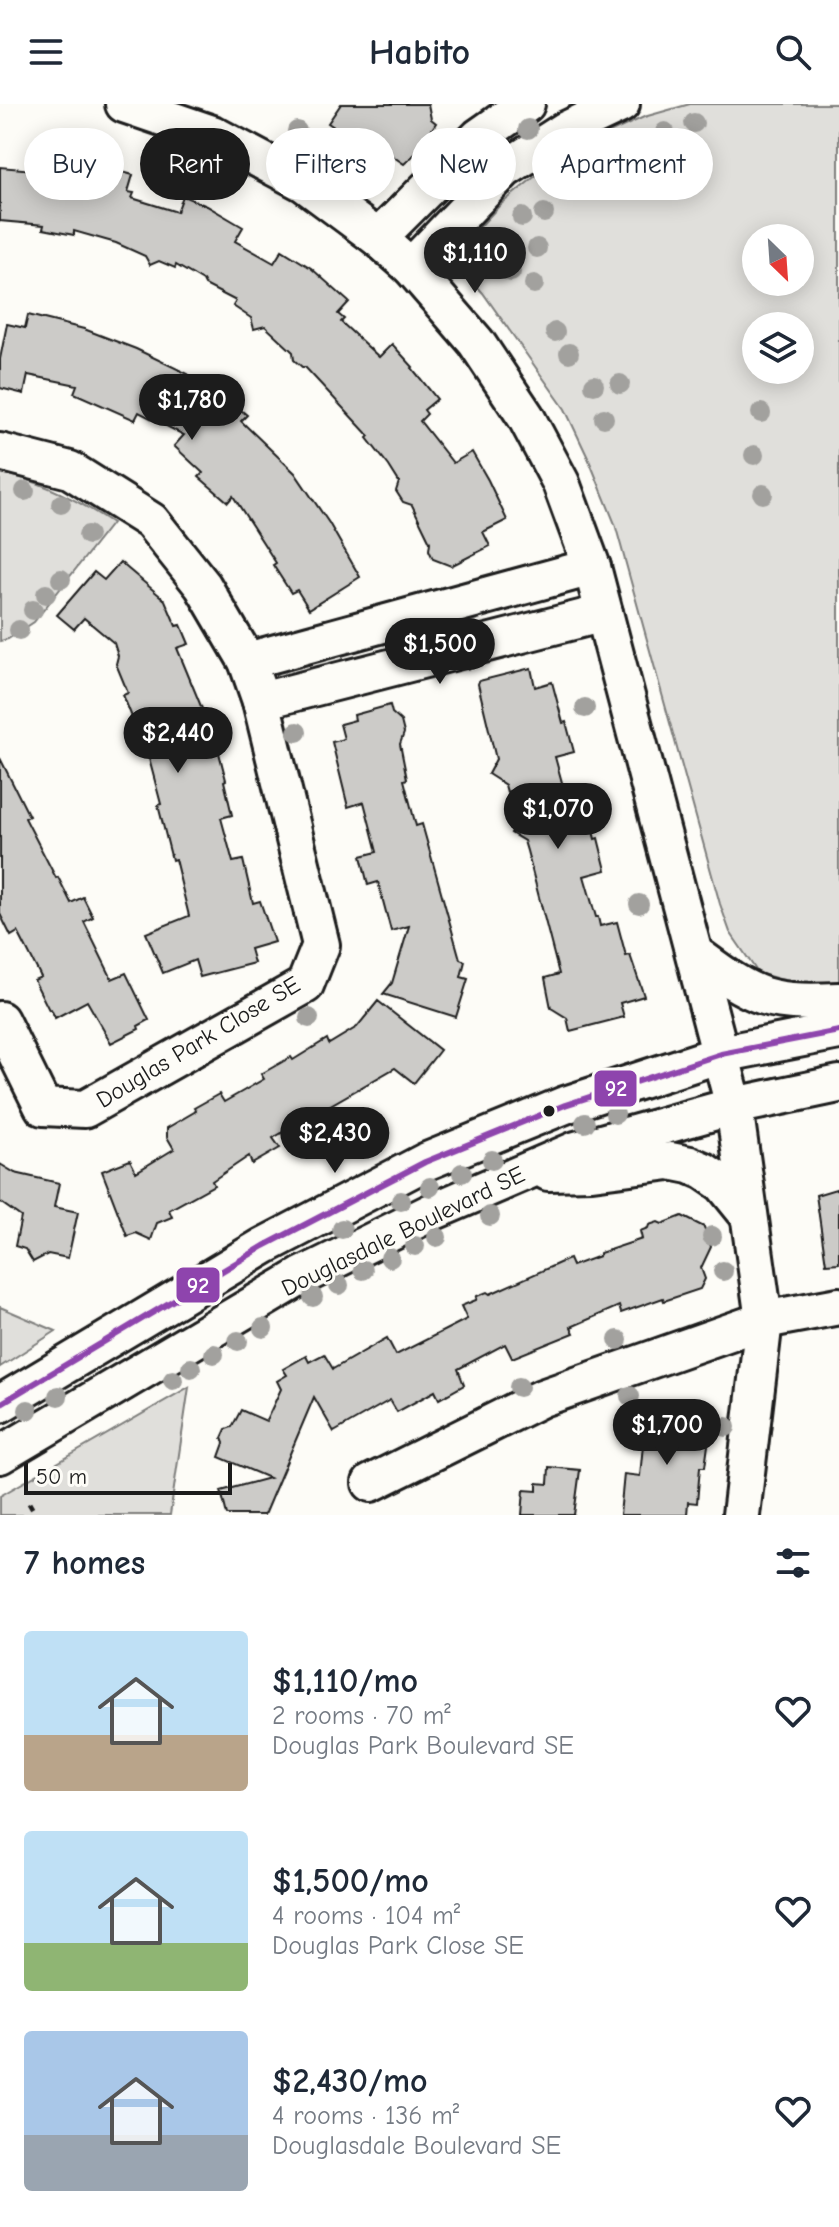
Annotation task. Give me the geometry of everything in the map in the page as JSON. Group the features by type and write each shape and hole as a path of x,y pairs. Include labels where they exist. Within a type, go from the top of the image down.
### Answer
{"street":[{"path":"124,104 212,134 304,183 378,238 411,267 476,342 526,417 561,483 592,567 734,1106 764,1320 741,1515"},
{"path":"378,238 479,137 526,104"},
{"path":"411,267 505,169 566,130 621,104"},
{"name":"Douglas Park Close SE","path":"0,452 70,470 151,521 203,586 247,661 261,701 321,945 305,985 85,1109 43,1107 0,1020"},
{"path":"247,661 592,567"},
{"path":"261,701 604,613"},
{"path":"695,954 733,981 766,997 810,1002 839,1001"},
{"name":"Douglasdale Boulevard SE","path":"0,1404 264,1246 425,1162 565,1105 721,1054 839,1031"},
{"name":"Douglasdale Boulevard SE","path":"0,1455 302,1276 432,1212 576,1150 734,1106 839,1084"},
{"path":"522,1173 592,1171 670,1161 683,1163 704,1171 723,1184 749,1216"},
{"path":"371,1483 542,1398 764,1320 839,1306"}],"path":[{"path":"29,1503 36,1515"}],"shaded area":[{"path":"690,104 839,104 839,984 797,984 758,973 730,932 615,524 565,409 483,293 465,273 465,243 500,205 506,200 516,200 516,192 532,179 532,200 713,200 713,128 620,128 644,117"},
{"path":"0,473 59,492 112,523 34,622 0,641"},
{"path":"0,1307 56,1331 0,1367"},
{"path":"189,1387 170,1515 0,1515 0,1496"}],"building":[{"path":"341,104 428,104 431,119 436,123 433,128 411,128 411,158 404,164 395,158 395,128 336,128 328,123"},
{"path":"0,167 24,169 24,200 124,200 124,172 133,175 128,192 134,193 132,198 177,212 182,200 193,200 243,227 235,241 274,263 282,250 311,268 349,302 338,314 344,319 341,322 379,357 392,344 437,399 424,410 427,414 420,421 453,463 472,452 507,520 483,532 490,546 451,566 433,559 430,542 412,505 403,502 396,491 399,482 367,438 369,436 305,367 294,360 293,352 265,326 254,329 251,318 233,306 236,301 176,265 175,268 159,261 150,265 145,256 116,243 74,231 74,235 43,229 44,225 0,221"},
{"path":"28,315 84,329 136,349 188,374 211,394 222,390 247,415 241,421 295,473 360,577 309,609 297,590 291,593 273,565 276,563 233,496 228,502 199,477 203,473 174,446 184,435 139,412 135,420 74,393 77,385 28,375 24,394 0,388 0,359 7,324 25,328"},
{"path":"120,562 165,600 176,626 181,625 189,644 177,648 217,745 232,815 221,818 233,862 243,860 253,903 260,901 274,942 250,949 254,963 200,977 195,960 163,973 146,933 189,916 175,859 172,860 143,736 140,737 123,695 128,693 116,664 118,656 114,643 84,618 74,629 57,615 94,572 104,580"},
{"path":"531,668 535,687 552,682 563,723 566,722 574,752 555,757 569,808 586,803 595,839 598,838 606,870 584,876 596,917 600,926 617,922 626,956 630,955 644,996 620,1003 624,1017 570,1031 567,1018 551,1008 545,978 559,974 524,841 511,833 533,786 507,792 505,785 488,774 496,759 478,684 479,681"},
{"path":"390,705 392,713 401,721 404,733 400,744 407,779 404,780 416,826 422,824 460,959 465,961 461,977 468,979 456,1017 383,994 392,983 409,926 391,931 378,882 368,885 361,856 377,852 364,802 348,807 332,742 344,739 340,724 355,720 354,715"},
{"path":"0,758 29,816 25,818 56,878 71,903 83,897 93,917 84,922 112,979 126,973 149,1020 138,1026 139,1029 111,1043 87,1001 55,1018 34,980 41,977 18,932 11,936 0,914"},
{"path":"378,1001 440,1050 414,1083 395,1068 273,1138 280,1148 252,1164 249,1156 212,1181 214,1185 169,1210 172,1217 157,1223 151,1240 136,1233 127,1236 102,1171 130,1160 136,1172 174,1149 167,1137 167,1128 196,1111 194,1108 219,1094 224,1102 264,1079 261,1074 291,1057 293,1060 327,1039 329,1044 357,1027"},
{"path":"0,1164 15,1173 59,1183 54,1207 78,1212 68,1258 48,1254 33,1262 25,1249 15,1246 21,1217 0,1202"},
{"path":"839,1188 839,1263 826,1264 816,1195"},
{"path":"682,1216 704,1227 711,1247 701,1268 705,1279 700,1289 621,1313 619,1306 571,1327 574,1333 512,1358 505,1344 458,1369 464,1385 439,1399 435,1391 397,1412 390,1400 334,1432 314,1397 264,1515 227,1515 221,1491 269,1478 219,1457 224,1443 222,1438 241,1410 266,1421 281,1389 277,1381 287,1375 283,1369 306,1356 309,1362 324,1354 333,1369 387,1338 396,1355 467,1319 461,1306 476,1300 477,1296 487,1292 490,1294 569,1259 572,1266 599,1256 600,1253 642,1239 640,1231 649,1225 662,1224"},
{"path":"660,1412 700,1416 698,1437 709,1438 705,1467 700,1467 697,1503 688,1502 687,1515 620,1515 624,1474 640,1476 646,1414 660,1416"},
{"path":"549,1467 580,1470 574,1515 522,1515 524,1490 537,1491 537,1483 548,1484"}],"transit line":[{"name":"92","path":"0,1404 264,1246 425,1162 565,1105 721,1054 839,1031"}]}
